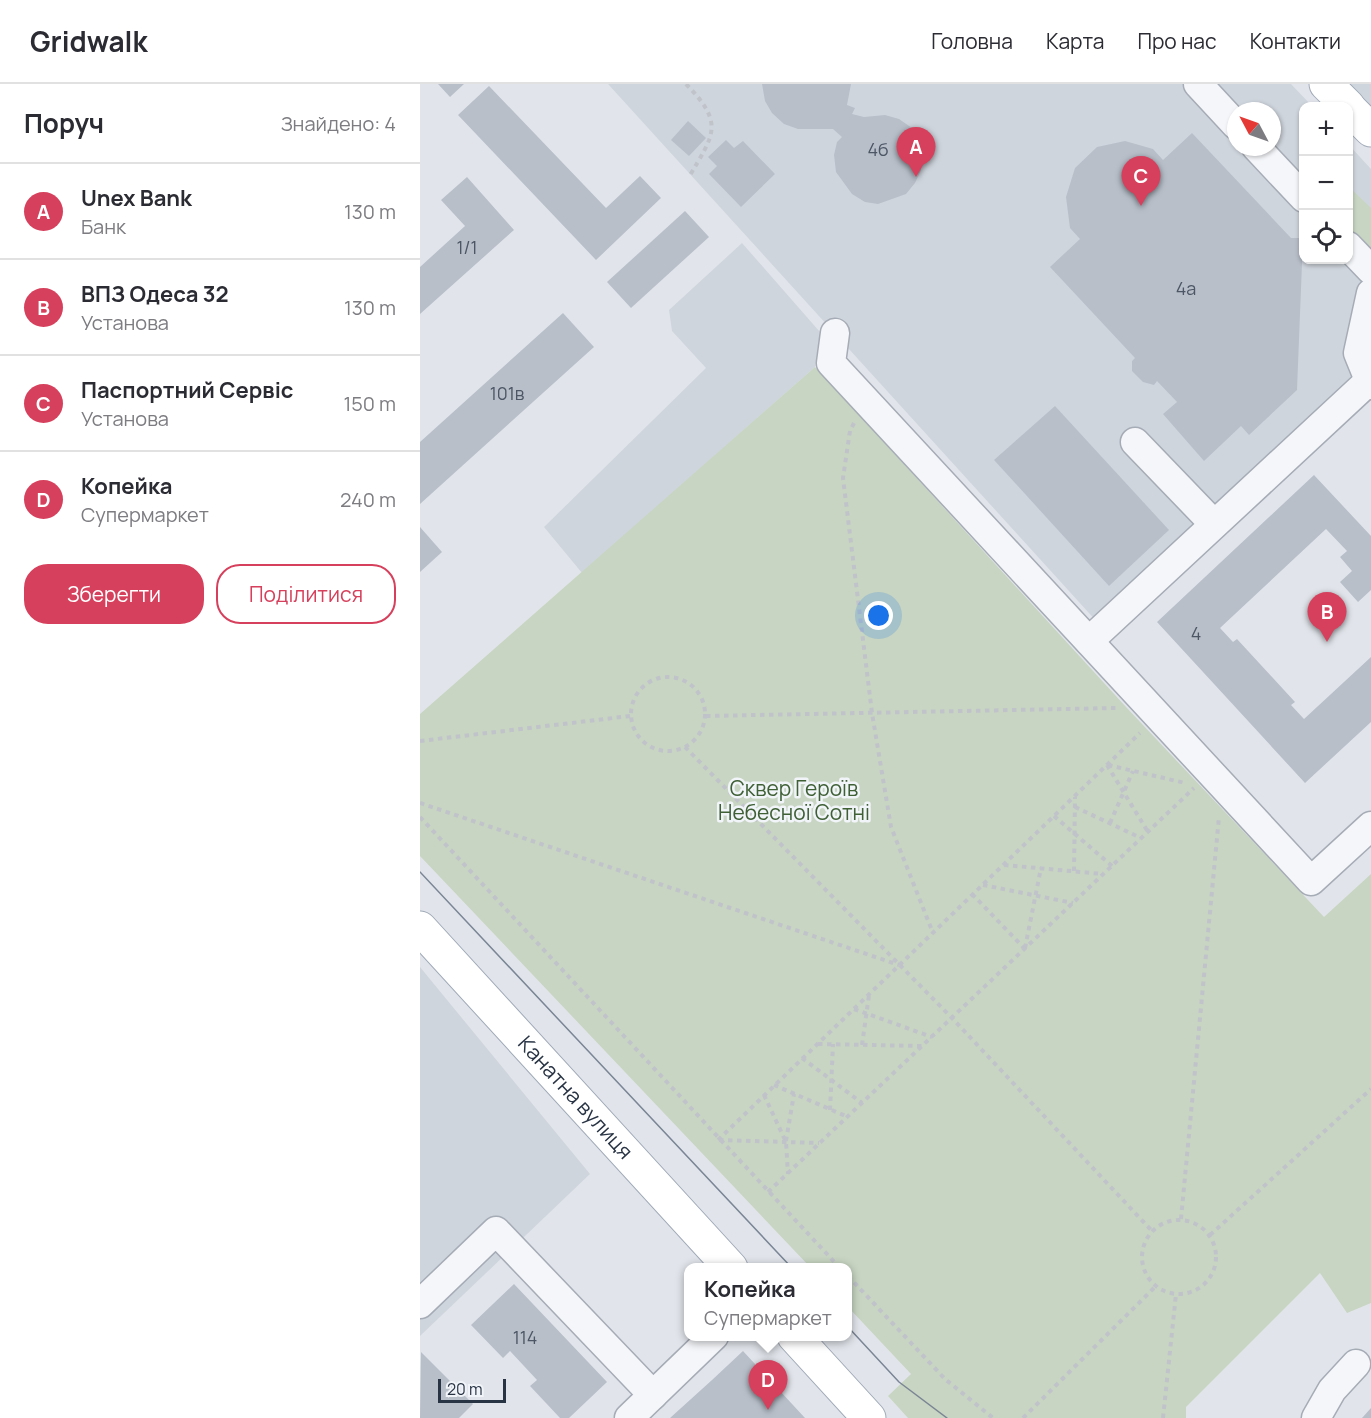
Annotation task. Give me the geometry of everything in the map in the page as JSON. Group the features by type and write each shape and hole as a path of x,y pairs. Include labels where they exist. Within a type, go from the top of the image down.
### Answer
{"main road":[{"path":"1326,84 1343,102"},
{"path":"1353,112 1371,130"},
{"name":"Канатна вулиця","path":"420,928 726,1263"},
{"path":"799,1341 869,1418"}],"lane":[{"path":"1198,84 1227,115"},
{"path":"1264,156 1299,193"},
{"path":"1353,251 1371,270"},
{"path":"1089,641 1370,382 1358,353 1371,293"},
{"path":"835,333 831,363 1311,881 1371,826"},
{"path":"1135,442 1214,524"},
{"path":"420,1304 496,1231 653,1395"},
{"path":"629,1418 709,1341"},
{"path":"1316,1418 1332,1390 1356,1364"}],"path":[{"path":"686,84 698,96 712,118 712,137 689,177"},
{"path":"867,401 850,431 843,478 872,713 891,827 933,933"},
{"path":"668,676 680,678 699,693 706,716 696,739 686,747 674,751 649,747 639,739 630,716 631,704 645,684 668,676"},
{"path":"706,716 1154,711"},
{"path":"718,1140 1107,765 1154,711"},
{"path":"420,741 630,716"},
{"path":"686,747 952,1018 1152,1231"},
{"path":"768,1192 1197,786 1107,765"},
{"path":"1107,765 1148,832"},
{"path":"1110,824 1133,771"},
{"path":"1181,1220 1222,784"},
{"path":"1074,871 1075,796"},
{"path":"420,803 899,965"},
{"path":"1075,807 1141,838"},
{"path":"420,816 718,1140 835,1263"},
{"path":"1054,816 1112,866"},
{"path":"1004,865 1103,874"},
{"path":"1025,949 1041,868"},
{"path":"983,885 1073,903"},
{"path":"972,894 1025,949"},
{"path":"862,1045 869,994"},
{"path":"854,1009 932,1037"},
{"path":"818,1044 923,1046"},
{"path":"830,1110 832,1044"},
{"path":"802,1058 862,1103"},
{"path":"774,1085 848,1117"},
{"path":"1210,1235 1371,1089"},
{"path":"788,1174 786,1142 794,1094"},
{"path":"765,1095 786,1142"},
{"path":"718,1140 820,1143"},
{"path":"1181,1220 1197,1224 1210,1235 1217,1255 1212,1275 1197,1290 1176,1294 1156,1286 1145,1273 1142,1264 1143,1247 1152,1231 1166,1222 1181,1220"},
{"path":"852,1280 945,1379 993,1418"},
{"path":"1023,1418 1156,1286"},
{"path":"1163,1418 1176,1294"}],"shaded area":[{"path":"608,84 1291,84 1308,102 1299,102 1299,264 1353,264 1353,149 1371,169 1371,366 1098,623"},
{"path":"1331,84 1371,84 1371,110"},
{"path":"742,243 820,332 815,367 582,573 544,527 706,368 672,331 669,310"},
{"path":"420,967 590,1174 420,1336"}],"green space":[{"path":"1353,191 1371,208 1371,255 1353,235"},
{"name":"Сквер Героїв Небесної Сотні","path":"815,367 1126,707 1324,917 1371,874 1371,1303 1347,1313 1320,1273 1186,1407 1186,1418 908,1418 888,1396 911,1374 852,1311 852,1263 806,1263 420,856 420,714"}],"building":[{"path":"438,84 464,84 450,97"},
{"path":"762,84 851,84 847,105 855,108 852,114 864,117 885,115 899,119 912,128 920,144 922,158 921,170 915,183 906,194 878,204 865,202 852,194 836,172 834,155 837,142 842,137 833,129 798,129 784,124 772,113 765,101"},
{"path":"489,86 606,208 640,176 661,198 596,260 458,115"},
{"path":"688,121 706,138 689,156 671,140"},
{"path":"1192,133 1291,238 1299,238 1299,264 1302,264 1297,390 1249,435 1241,426 1204,461 1163,414 1177,402 1157,381 1154,385 1143,382 1132,371 1132,361 1135,358 1050,267 1080,239 1070,228 1066,197 1075,168 1097,147 1125,141 1153,149 1163,160"},
{"path":"726,140 734,148 743,141 775,174 741,207 709,174 717,166 708,157"},
{"path":"467,177 514,230 420,314 420,267 465,226 441,200"},
{"path":"685,211 709,237 631,308 607,282"},
{"path":"563,313 594,347 420,504 420,442"},
{"path":"1055,406 1169,530 1109,586 994,460"},
{"path":"1314,475 1371,536 1371,590 1358,602 1340,582 1352,571 1340,557 1347,551 1326,529 1220,628 1233,642 1237,639 1295,702 1291,705 1304,719 1371,657 1371,722 1305,783 1157,622"},
{"path":"420,527 442,552 420,572"},
{"path":"514,1284 607,1382 569,1418 560,1418 530,1386 537,1380 510,1351 503,1358 471,1325"},
{"path":"743,1351 805,1418 670,1418 712,1380"},
{"path":"421,1352 473,1404 459,1418 420,1418"},
{"path":"1371,1408 1371,1418 1362,1418"}],"tram line":[{"path":"420,872 787,1263"},
{"path":"852,1331 899,1382 947,1418"}],"place":[{"name":"Unex Bank","path":"916,177"},
{"name":"Паспортний Сервіс","path":"1141,206"},
{"name":"ВПЗ Одеса 32","path":"1327,642"},
{"name":"Копейка","path":"768,1410"}]}
